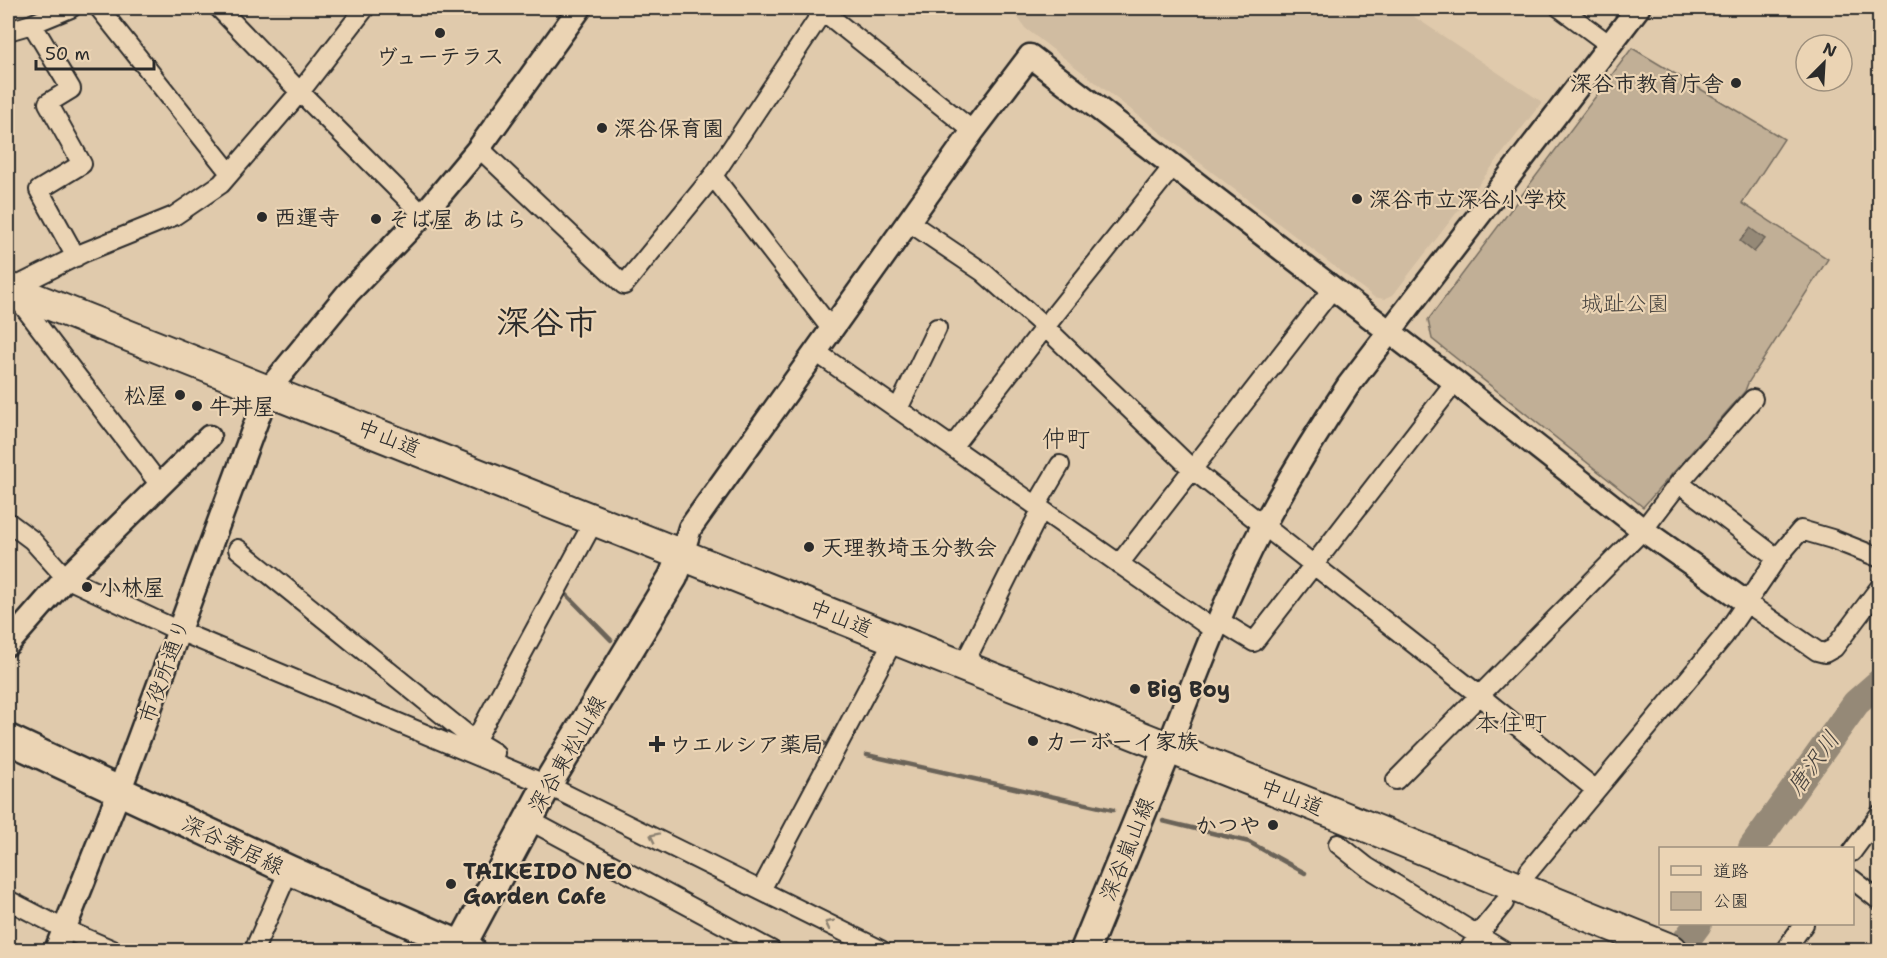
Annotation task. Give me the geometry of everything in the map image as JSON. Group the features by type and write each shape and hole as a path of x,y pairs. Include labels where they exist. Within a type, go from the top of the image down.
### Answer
{"highway":[{"name":"中山道","path":"9,288 682,554 1664,947"}],"main road":[{"name":"深谷東松山線","path":"466,948 547,785 673,577 682,554"},
{"name":"深谷寄居線","path":"8,739 119,792 466,948"},
{"name":"深谷嵐山線","path":"1085,951 1168,748"}],"street":[{"path":"8,31 71,8"},
{"path":"99,8 230,172"},
{"path":"219,8 423,215"},
{"path":"160,485 9,288 76,256 174,216 220,184 300,92 365,8"},
{"name":"市役所通り","path":"56,951 180,631 268,390 348,293 423,215 479,148 580,8"},
{"path":"1560,8 1610,45"},
{"path":"1168,748 1216,625 1263,527 1312,441 1348,386 1638,8"},
{"path":"479,148 624,285 713,176 822,9 972,131"},
{"path":"32,24 71,89 48,103 82,164 39,190 76,256"},
{"path":"682,554 690,528 972,131 1030,56 1455,382 1643,530 1817,651 1825,652 1834,648 1880,586"},
{"path":"952,447 1174,165"},
{"path":"713,176 832,330"},
{"path":"909,222 983,272 1045,327 1193,470 1596,790"},
{"path":"1119,564 1333,288"},
{"path":"897,409 937,328"},
{"path":"816,352 1119,564 1216,625 1254,642 1455,382"},
{"path":"1396,780 1643,530 1679,483 1753,399"},
{"path":"8,644 66,578 209,437"},
{"path":"963,666 1060,465"},
{"path":"1679,483 1777,558"},
{"path":"476,741 594,521"},
{"path":"8,522 32,540 66,578 180,631 547,785 881,951"},
{"path":"1529,871 1724,636 1777,558 1801,530 1832,539 1880,558"},
{"path":"238,549 476,741 547,785"},
{"path":"761,890 894,639"},
{"path":"1854,849 1880,814"},
{"path":"529,820 771,951"},
{"path":"1338,844 1473,943 1502,951"},
{"path":"254,951 290,870"},
{"path":"1854,881 1880,901"},
{"path":"8,900 64,929"},
{"path":"1473,943 1503,903"},
{"path":"8,907 113,951"},
{"path":"1785,951 1803,925"}],"shaded area":[{"name":"深谷市立深谷小学校","path":"1005,8 1405,8 1404,10 1542,102 1393,295 1384,299 1374,297 1025,28 1017,16"},
{"path":"1750,228 1765,239 1754,252 1740,241"}],"green space":[{"name":"城趾公園","path":"1632,48 1784,139 1742,203 1828,259 1745,391 1643,507 1432,339 1428,320"}],"waterway":[{"path":"564,592 611,640"},
{"name":"唐沢川","path":"1753,847 1856,703 1880,682"},
{"path":"812,739 831,746"},
{"path":"867,755 1113,810"},
{"path":"1163,821 1249,842 1305,873"},
{"name":"唐沢川","path":"1679,950 1697,925"}],"place":[{"name":"ヴューテラス","path":"440,33"},
{"name":"深谷市教育庁舎","path":"1736,83"},
{"name":"深谷保育園","path":"602,128"},
{"name":"深谷市立深谷小学校","path":"1357,199"},
{"name":"西運寺","path":"262,217"},
{"name":"そば屋 あはら","path":"376,219"},
{"name":"松屋","path":"180,395"},
{"name":"牛丼屋","path":"197,406"},
{"name":"天理教埼玉分教会","path":"809,547"},
{"name":"小林屋","path":"87,587"},
{"name":"Big Boy","path":"1135,689"},
{"name":"カーボーイ家族","path":"1033,741"},
{"name":"ウエルシア薬局","path":"657,744"},
{"name":"かつや","path":"1273,825"},
{"name":"TAIKEIDO NEO Garden Cafe","path":"451,884"}],"district":[{"name":"深谷市","path":"547,322"},
{"name":"仲町","path":"1066,439"},
{"name":"本住町","path":"1511,723"}]}
